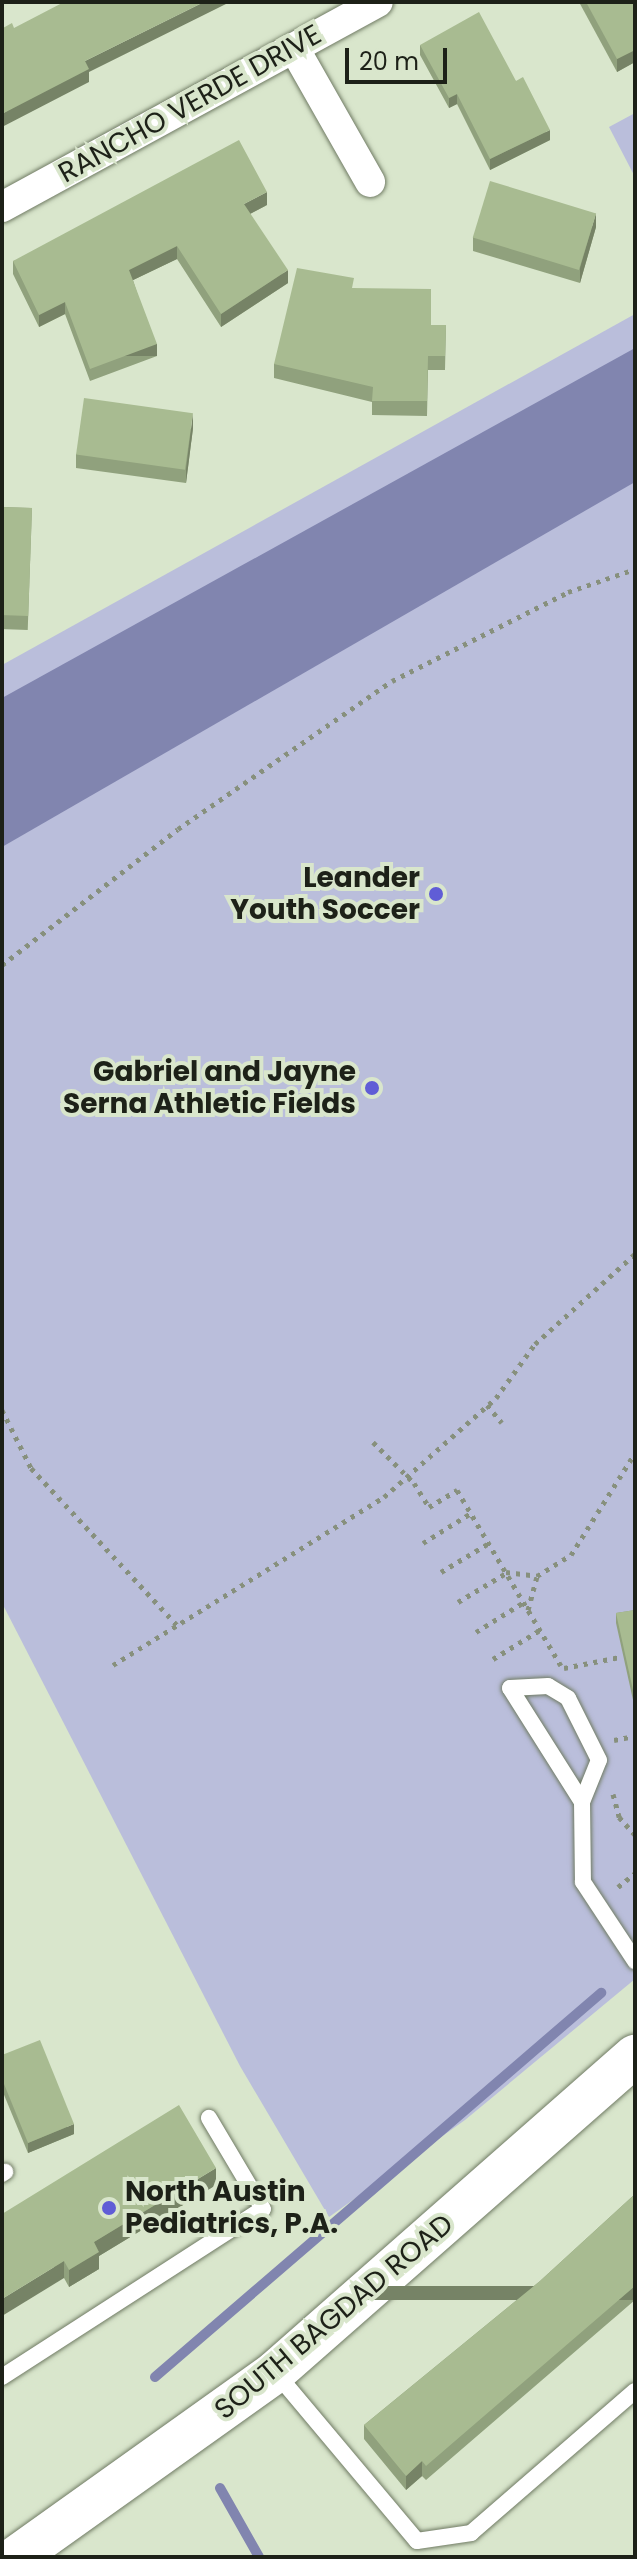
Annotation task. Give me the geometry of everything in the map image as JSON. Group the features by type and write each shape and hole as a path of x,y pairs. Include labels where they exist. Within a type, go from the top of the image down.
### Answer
{"main road":[{"name":"SOUTH BAGDAD ROAD","path":"16,2557 275,2372 635,2056"}],"street":[{"name":"RANCHO VERDE DRIVE","path":"2,207 378,2"},
{"path":"294,48 370,182"}],"lane":[{"path":"582,1802 510,1688 548,1686 568,1698 599,1760 582,1802 583,1882 635,1961"},
{"path":"2,2377 263,2209 209,2118"},
{"path":"275,2372 417,2541 471,2533 635,2391"}],"path":[{"path":"2,965 178,829 392,681 568,592 635,569"},
{"path":"113,1665 384,1497 487,1405 535,1344 635,1254"},
{"path":"487,1405 502,1423"},
{"path":"2,1410 31,1468 177,1625"},
{"path":"373,1442 407,1475 429,1507 457,1490 546,1639"},
{"path":"528,1610 537,1576 578,1547 608,1489 635,1453"},
{"path":"423,1543 471,1513"},
{"path":"441,1572 489,1543"},
{"path":"458,1602 506,1572 537,1576"},
{"path":"476,1632 524,1602"},
{"path":"493,1659 540,1630"},
{"path":"563,1668 620,1657"},
{"path":"613,1741 635,1736"},
{"path":"618,1887 635,1873"}],"shaded area":[{"path":"635,113 635,177 609,127"},
{"path":"635,314 635,1979 465,2120 329,2217 240,2066 2,1603 2,665"},
{"path":"635,348 635,482 2,847 2,698"}],"building":[{"path":"64,2 204,2 85,61 89,69 2,114 2,25 3,28 12,23 14,28"},
{"path":"586,2 635,2 635,50 617,59"},
{"path":"479,12 516,81 523,77 550,130 490,159 457,94 449,98 420,45"},
{"path":"239,140 267,192 244,204 288,270 221,314 177,246 129,270 157,344 90,369 65,302 39,315 13,261"},
{"path":"490,181 596,213 579,270 473,237"},
{"path":"297,268 354,278 352,288 431,289 431,325 446,325 445,356 428,356 427,401 372,401 373,387 274,364"},
{"path":"84,398 193,413 185,470 76,454"},
{"path":"2,507 32,508 28,616 2,615"},
{"path":"635,1610 635,1699 616,1613"},
{"path":"40,2040 74,2124 28,2143 2,2079 2,2055"},
{"name":"North Austin Pediatrics, P.A.","path":"179,2105 216,2168 94,2242 99,2252 69,2270 64,2261 2,2299 2,2214"},
{"path":"635,2194 635,2286 426,2466 422,2461 406,2476 364,2425 540,2281"}],"waterway":[{"path":"155,2377 601,1993"},
{"path":"220,2488 259,2557"}],"place":[{"name":"Leander Youth Soccer","path":"436,894"},
{"name":"Gabriel and Jayne Serna Athletic Fields","path":"372,1088"},
{"name":"North Austin Pediatrics, P.A.","path":"109,2208"}]}
